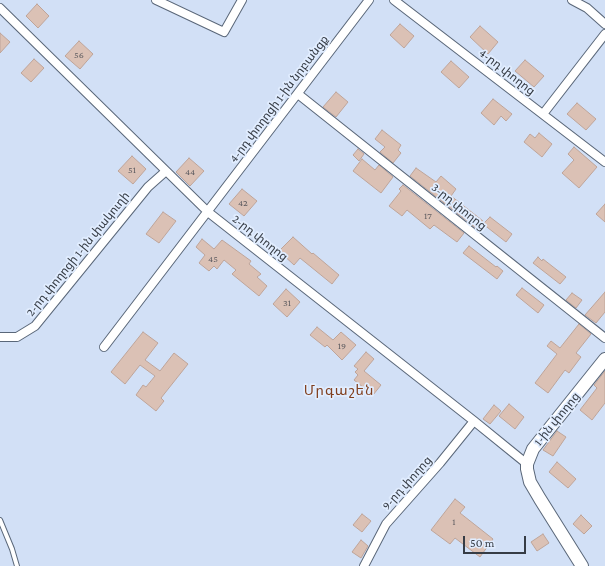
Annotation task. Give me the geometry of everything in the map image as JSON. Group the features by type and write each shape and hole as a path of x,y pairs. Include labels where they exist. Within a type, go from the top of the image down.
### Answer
{"main road":[{"name":"1-ին փողոց","path":"527,464 533,448 605,359"},
{"path":"527,464 526,469 530,482 582,566"}],"street":[{"path":"156,0 224,32 242,0"},
{"name":"4-րդ փողոցի 1-ին նրբանցք","path":"208,212 369,0"},
{"name":"4-րդ փողոց","path":"394,0 605,162"},
{"path":"572,0 587,8 605,24"},
{"name":"2-րդ փողոց","path":"0,8 208,212 527,464"},
{"path":"543,114 605,34"},
{"name":"3-րդ փողոց","path":"298,94 605,338"},
{"name":"2-րդ փողոցի 1-ին փակուղի","path":"0,336 17,337 35,326 148,187 166,171"},
{"path":"104,346 208,212"},
{"name":"9-րդ փողոց","path":"364,566 386,524 440,463 474,421"}],"lane":[{"path":"0,520 12,549 17,566"}],"building":[{"path":"37,4 49,16 38,28 26,16"},
{"path":"400,24 414,36 404,48 390,35"},
{"path":"480,26 498,42 488,54 470,37"},
{"path":"0,33 10,42 0,53"},
{"path":"79,41 93,54 80,69 65,56"},
{"path":"34,59 44,68 31,82 21,73"},
{"path":"525,60 544,76 534,87 515,71"},
{"path":"451,61 469,77 459,88 441,72"},
{"path":"336,92 348,102 336,117 323,107"},
{"path":"493,99 512,114 506,121 501,116 494,125 481,113"},
{"path":"577,103 596,119 586,130 567,114"},
{"path":"382,130 401,145 398,150 401,153 393,163 380,152 385,147 375,139"},
{"path":"539,133 552,144 542,157 524,142 530,134 535,138"},
{"path":"574,147 597,167 579,188 562,173 574,160 568,154"},
{"path":"358,149 364,154 359,161 353,155"},
{"path":"132,156 146,169 133,184 118,171"},
{"path":"189,158 204,171 190,186 176,172"},
{"path":"362,159 375,170 379,165 393,177 381,193 353,171"},
{"path":"416,168 436,182 441,176 456,189 451,196 483,221 477,229 410,176"},
{"path":"403,185 464,233 457,242 434,225 430,229 407,210 402,216 389,206 401,191 399,189"},
{"path":"242,189 257,201 244,216 229,204"},
{"path":"605,204 605,222 596,214"},
{"path":"163,212 176,221 159,243 146,234"},
{"path":"490,217 512,234 506,242 483,224"},
{"path":"293,237 339,275 332,284 300,258 294,265 279,251"},
{"path":"202,239 214,249 222,240 251,261 249,264 261,274 257,277 267,286 259,296 232,274 236,270 224,260 217,269 214,266 209,271 199,263 205,255 196,247"},
{"path":"469,246 503,271 497,279 463,253"},
{"path":"538,257 542,261 543,259 566,277 560,284 533,263"},
{"path":"522,288 544,305 538,313 516,295"},
{"path":"286,289 300,302 287,317 273,304"},
{"path":"605,292 605,312 596,323 585,315"},
{"path":"572,293 582,300 576,308 566,300"},
{"path":"579,324 591,334 576,353 581,357 569,373 565,370 548,393 535,383 557,354 547,346 551,341 560,348"},
{"path":"317,327 333,340 341,332 356,345 342,360 327,345 325,347 310,335"},
{"path":"143,332 158,343 145,360 160,371 174,353 188,364 161,398 164,401 156,411 136,395 143,385 146,387 155,376 140,365 125,384 111,372"},
{"path":"366,352 374,359 364,371 381,385 373,395 354,380 358,375 355,372 358,369 354,366"},
{"path":"605,371 605,403 592,420 580,410 597,388 594,385"},
{"path":"509,404 524,417 515,429 499,416"},
{"path":"494,405 501,411 490,424 483,419"},
{"path":"557,431 566,437 553,456 543,450"},
{"path":"557,462 576,479 568,488 549,472"},
{"path":"455,499 465,507 460,513 493,539 480,557 455,538 450,544 431,530"},
{"path":"362,514 371,521 362,532 353,525"},
{"path":"581,515 592,526 584,534 573,524"},
{"path":"543,534 549,543 537,551 531,542"},
{"path":"361,540 368,546 361,558 352,552"}],"district":[{"name":"Մրգաշեն","path":"339,391"}]}
